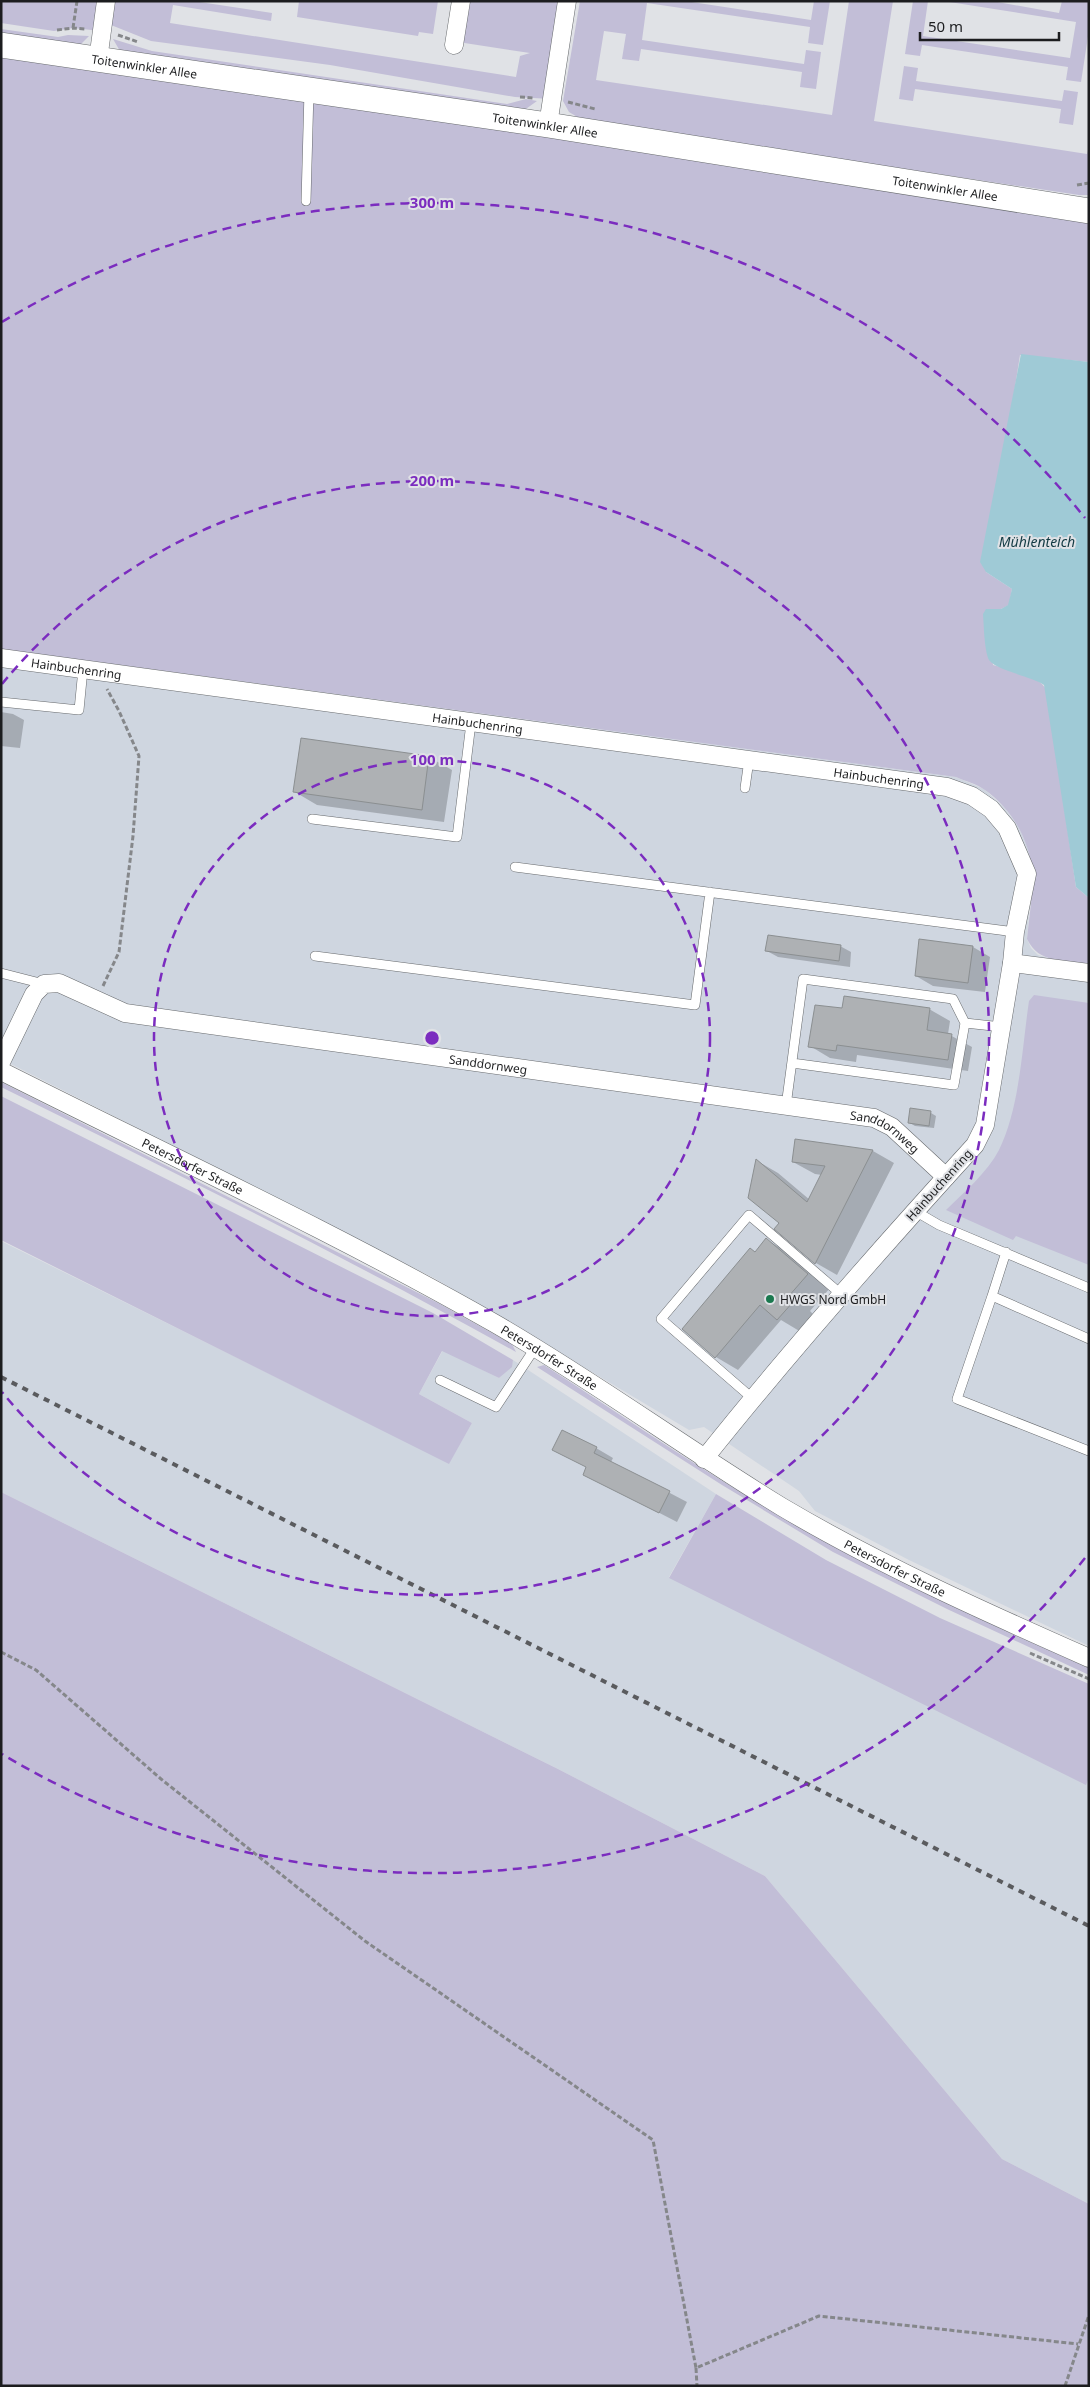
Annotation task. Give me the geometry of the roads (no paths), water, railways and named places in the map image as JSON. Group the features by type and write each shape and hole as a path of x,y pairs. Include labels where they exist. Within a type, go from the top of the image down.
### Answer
{"street":[{"path":"98,60 106,1"},
{"path":"454,45 461,1"},
{"path":"548,125 567,1"},
{"name":"Toitenwinkler Allee","path":"1,46 548,125 1089,211"},
{"name":"Hainbuchenring","path":"1,658 947,787 972,796 991,809 1006,828 1027,874 1015,932 986,1125 975,1145 752,1398 704,1459"},
{"path":"1012,962 1089,973"},
{"name":"Sanddornweg","path":"44,984 59,983 125,1013 874,1118 892,1127 946,1177"},
{"path":"1,1062 34,994 44,984"},
{"name":"Petersdorfer Straße","path":"1,1072 409,1276 535,1348 704,1459 842,1540 986,1612 1089,1658"}],"lane":[{"path":"306,201 309,90"},
{"path":"1,702 79,710 84,669"},
{"path":"312,818 457,836 471,723"},
{"path":"745,788 749,760"},
{"path":"515,867 1015,932"},
{"path":"315,956 695,1005 710,892"},
{"path":"1,973 44,984"},
{"path":"786,1106 803,979 953,999 965,1023 954,1085 792,1063"},
{"path":"965,1023 1002,1027"},
{"path":"915,1211 939,1225 1089,1288"},
{"path":"752,1398 661,1319 749,1215 842,1295"},
{"path":"1006,1252 957,1399 1089,1452"},
{"path":"992,1296 1089,1339"},
{"path":"440,1380 496,1407 535,1348"}],"water":[{"name":"Mühlenteich","path":"1021,354 1089,362 1089,898 1076,887 1044,685 991,662 988,658 985,642 983,614 986,609 1001,609 1008,605 1012,589 986,572 980,562"}],"railway":[{"path":"1,1377 1089,1926"}],"place":[{"name":"HWGS Nord GmbH","path":"770,1299"}]}
